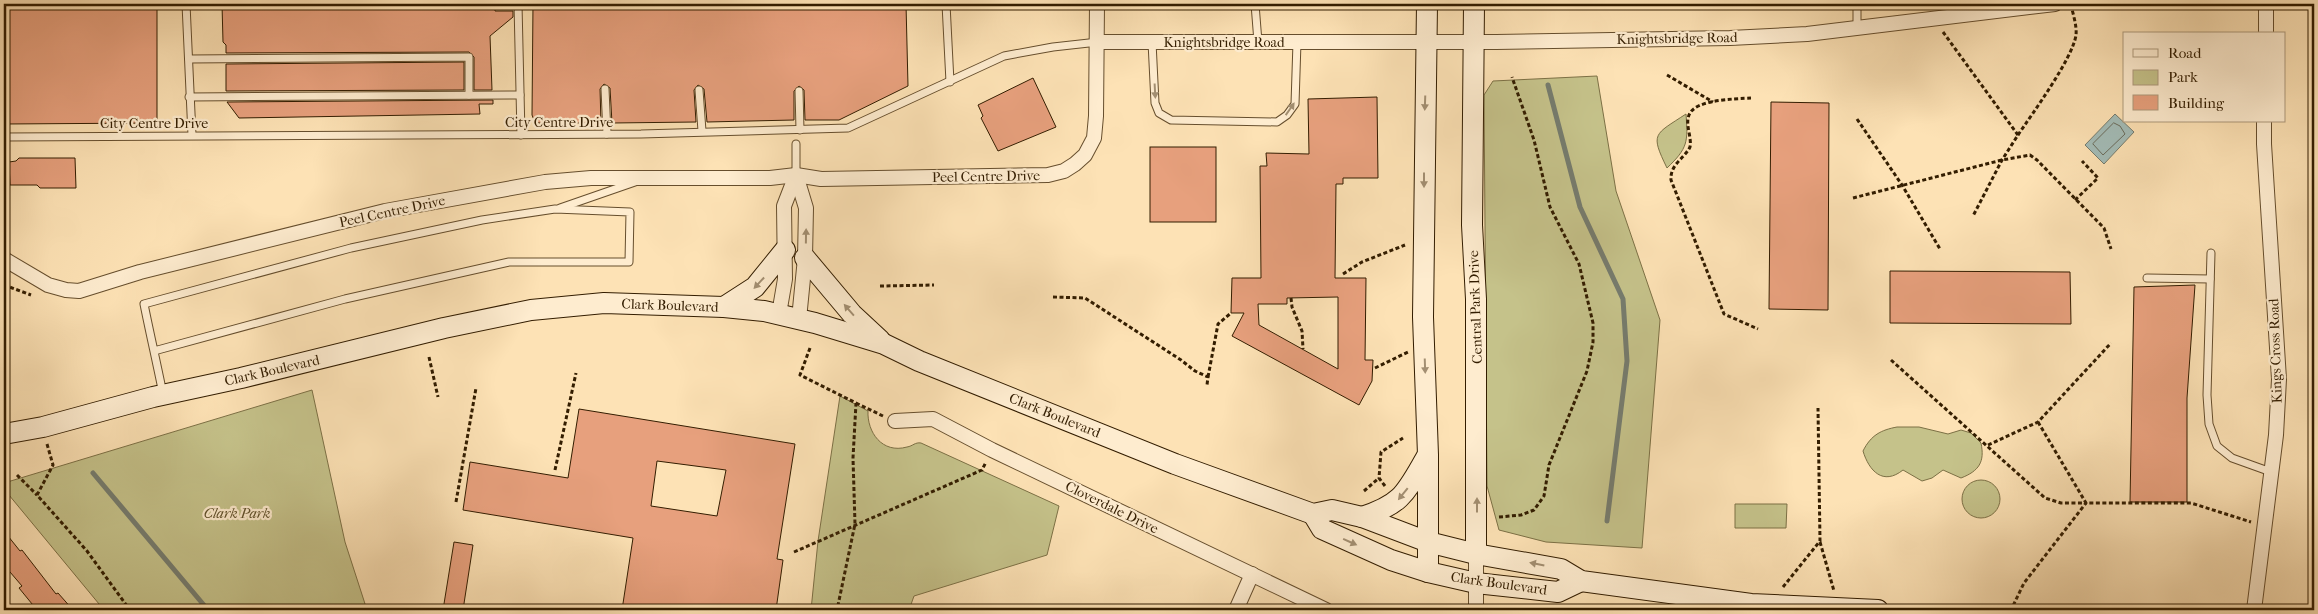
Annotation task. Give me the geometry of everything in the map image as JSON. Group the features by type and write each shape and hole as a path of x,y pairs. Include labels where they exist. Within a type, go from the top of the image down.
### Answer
{"street":[{"name":"Peel Centre Drive","path":"4,259 48,285 79,291 140,272 385,211 545,182 592,178 770,178 796,175 821,179 1036,177 1064,171 1084,155 1094,138 1098,42 1097,4"},
{"path":"1427,4 1423,317 1428,454 1428,572"},
{"name":"Central Park Drive","path":"1474,4 1472,225 1476,299 1476,610"},
{"name":"Knightsbridge Road","path":"1098,42 1730,38 1807,34 2055,4"},
{"path":"2266,4 2266,32"},
{"name":"Kings Cross Road","path":"2254,610 2271,472 2279,379 2264,122"},
{"path":"779,314 786,279 784,206 796,175"},
{"path":"796,175 806,208 805,258 799,319"},
{"path":"724,307 755,287 785,250"},
{"path":"805,258 852,314 884,344"},
{"name":"Clark Boulevard","path":"4,434 43,427 163,394 241,378 444,328 531,310 604,303 724,307 779,314 884,344 919,361 1175,464 1313,514 1332,510 1362,517 1428,542 1476,554 1560,569 1581,582 1769,605 1878,610"},
{"name":"Cloverdale Drive","path":"895,421 933,419 992,450 1326,610"},
{"path":"1362,517 1384,510 1396,503 1410,485 1428,454"},
{"name":"Clark Boulevard","path":"1313,514 1322,529 1391,560 1428,572 1476,583 1558,592 1581,582"},
{"path":"1236,610 1252,574"}],"lane":[{"path":"186,4 192,136"},
{"path":"518,4 521,135"},
{"path":"946,4 950,82"},
{"path":"1255,4 1258,42"},
{"path":"1857,4 1857,27"},
{"name":"City Centre Drive","path":"4,136 521,135 848,128 1004,56 1053,47 1098,42"},
{"name":"Knightsbridge Road","path":"1152,42 1155,103 1159,113 1171,120 1277,122 1287,115 1295,104 1297,42"},
{"path":"189,59 469,58 469,95"},
{"path":"605,89 607,134"},
{"path":"699,90 702,131"},
{"path":"799,91 800,130"},
{"path":"189,97 520,95"},
{"path":"796,144 796,175"},
{"path":"163,394 144,304 351,248 482,220 555,209 645,178"},
{"path":"154,351 345,299 509,262 628,262 630,212 555,209"},
{"path":"2211,253 2208,424 2217,446 2232,458 2271,472"},
{"path":"2147,278 2210,279"}],"path":[{"path":"1973,216 2002,160 2054,81 2073,44 2076,35 2071,4"},
{"path":"1934,19 2018,135"},
{"path":"1667,75 1714,102"},
{"path":"1499,516 1521,515 1534,510 1544,496 1549,465 1587,371 1593,342 1593,322 1579,264 1550,207 1534,140 1512,77"},
{"path":"1751,98 1698,105 1688,115 1690,147 1672,169 1671,180 1724,314 1758,329"},
{"path":"1856,118 1902,185 1940,249"},
{"path":"1853,198 2026,155 2034,157 2104,228 2111,249"},
{"path":"2075,200 2098,178 2082,161"},
{"path":"1343,274 1362,262 1409,243"},
{"path":"880,286 934,285"},
{"path":"1052,297 1084,298 1195,371 1208,377"},
{"path":"1291,298 1292,307 1302,331 1303,349"},
{"path":"1206,385 1218,324 1231,313"},
{"path":"1988,445 2038,422 2111,343"},
{"path":"810,348 800,375 895,421"},
{"path":"1375,368 1413,349"},
{"path":"428,357 438,397"},
{"path":"1891,360 2045,498 2061,502 2086,503 2191,503 2265,526"},
{"path":"555,470 576,373"},
{"path":"456,502 476,388"},
{"path":"837,610 855,524 853,458 856,403"},
{"path":"1818,408 1820,541 1838,608"},
{"path":"2038,422 2086,503"},
{"path":"38,495 53,466 43,427"},
{"path":"1385,492 1379,478 1381,452 1403,438"},
{"path":"794,552 982,470 992,450"},
{"path":"17,475 38,495 87,551 130,610"},
{"path":"1364,491 1379,478"},
{"path":"2011,610 2024,583 2086,503"},
{"path":"1769,605 1820,541"}],"green space":[{"path":"1597,76 1616,191 1660,320 1642,548 1546,542 1499,530 1487,486 1484,95 1493,81"},
{"path":"1686,114 1687,131 1683,150 1667,168 1658,148 1658,136 1667,126"},
{"name":"Clark Park","path":"312,390 345,542 367,610 104,610 4,489 4,483"},
{"path":"840,396 868,411 868,419 873,433 883,444 898,448 921,443 1059,506 1047,555 914,596 909,610 811,610 818,541"},
{"path":"1897,427 1919,427 1948,434 1961,430 1971,433 1981,443 1981,461 1976,469 1961,478 1943,470 1932,478 1922,481 1903,470 1889,477 1878,474 1869,465 1863,451 1869,441 1877,434"},
{"path":"1981,480 1988,481 1994,486 1999,492 1999,506 1994,512 1988,517 1981,518 1974,517 1968,512 1963,506 1962,499 1963,492 1968,486 1974,481"},
{"path":"1735,504 1787,504 1786,528 1735,528"}],"water":[{"path":"2115,114 2134,132 2104,164 2085,145"}],"building":[{"path":"4,4 157,4 157,123 4,124"},
{"path":"222,4 495,4 495,11 513,11 513,17 490,36 492,90 474,90 474,57 469,52 226,53 226,45 223,42"},
{"path":"533,4 906,4 908,86 839,120 805,120 804,90 799,86 794,91 794,120 707,122 704,89 698,85 694,90 696,122 612,123 610,88 604,84 600,89 601,123 539,123 534,120 532,115"},
{"path":"464,62 464,90 226,91 226,64"},
{"path":"1033,78 1056,127 998,151 981,118 983,116 978,105"},
{"path":"1377,97 1378,178 1343,178 1343,184 1336,184 1335,278 1366,278 1365,360 1373,360 1372,381 1359,405 1232,336 1244,313 1231,313 1232,278 1261,278 1260,166 1267,166 1266,153 1309,154 1308,99","holes":["1338,297 1338,369 1259,325 1258,304 1287,304 1287,298"]},
{"path":"493,100 493,104 479,104 480,114 239,118 227,102"},
{"path":"1771,102 1829,103 1828,310 1769,309"},
{"path":"1150,147 1216,147 1216,222 1150,222"},
{"path":"19,158 75,158 76,188 40,188 37,185 10,185 9,162 16,161"},
{"path":"1890,271 2070,272 2071,324 1890,323"},
{"path":"2195,285 2187,398 2187,502 2130,502 2134,287"},
{"path":"579,409 795,444 777,559 783,560 776,610 622,610 633,538 463,510 470,462 568,478","holes":["657,461 726,470 717,516 651,506"]},
{"path":"4,531 20,551 22,550 56,594 58,593 73,610 37,610 19,588 22,586 4,565"},
{"path":"454,542 473,545 463,610 443,610"}],"waterway":[{"path":"1548,85 1580,207 1623,299 1627,361 1607,521"},
{"path":"93,473 208,610"}]}
